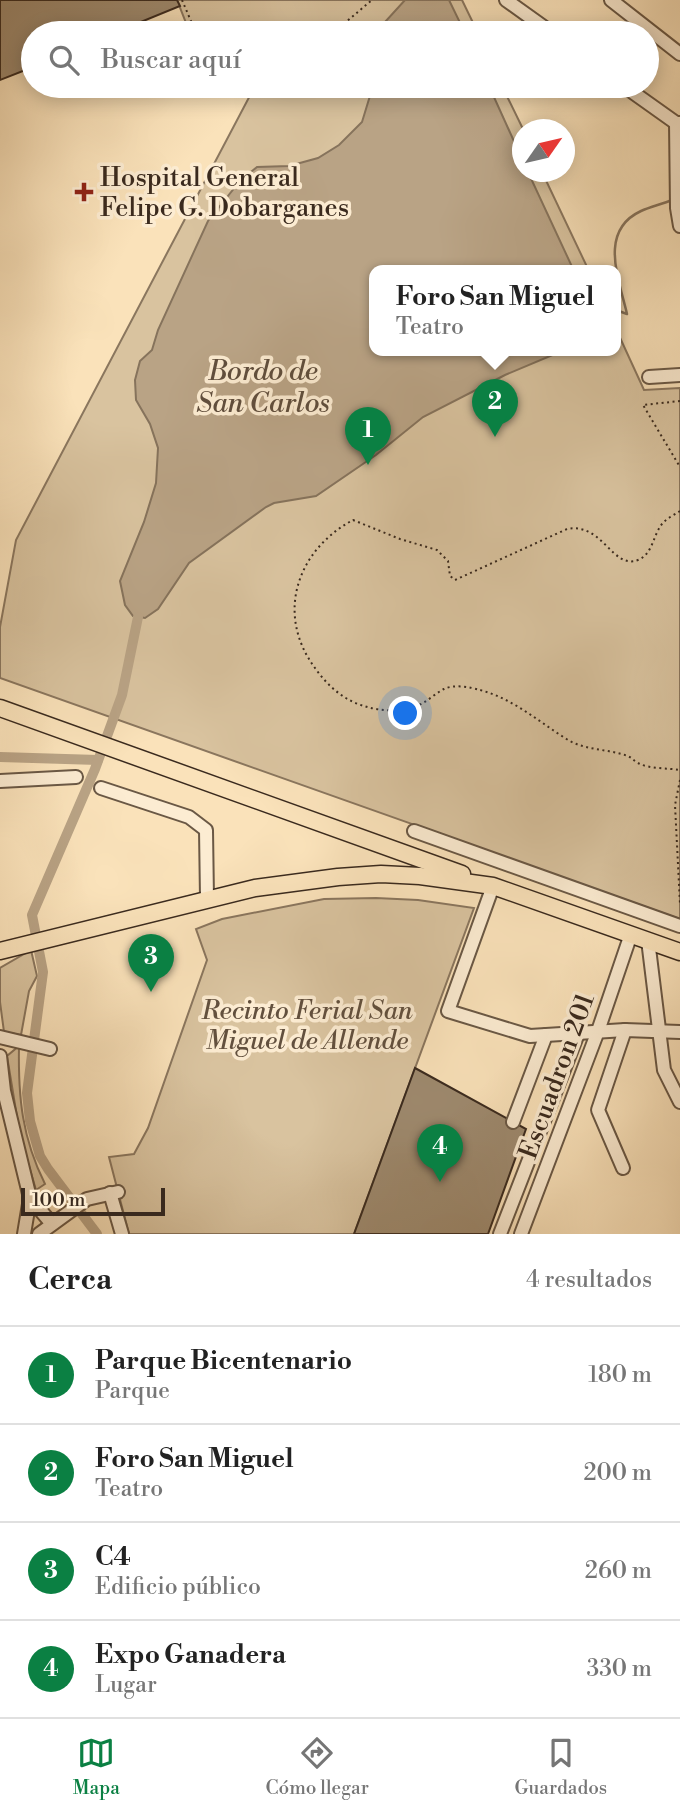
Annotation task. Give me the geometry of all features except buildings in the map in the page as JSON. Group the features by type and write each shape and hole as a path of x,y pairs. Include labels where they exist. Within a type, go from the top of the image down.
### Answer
{"main road":[{"path":"0,708 680,952"},
{"path":"0,951 206,898 293,882 381,874 420,876 493,886"}],"street":[{"path":"506,0 535,21"},
{"path":"611,0 638,21"},
{"path":"659,38 680,54"},
{"path":"642,98 678,123 677,208 680,226"},
{"path":"649,377 680,375"},
{"path":"0,781 76,777"},
{"path":"101,788 189,817 206,830 206,898"},
{"path":"414,831 680,926"},
{"path":"437,865 444,842"},
{"path":"493,886 448,1011 530,1036 579,1031 680,1032"},
{"name":"Escuadron 201","path":"522,1234 598,1031 639,937 645,914"},
{"path":"639,937 664,1070 680,1102"},
{"path":"623,1168 598,1110 625,1030"},
{"path":"500,1234 579,1031"},
{"path":"513,1122 546,1035"},
{"path":"0,1037 50,1049"},
{"path":"0,1056 4,1091 30,1198 24,1234"},
{"path":"8,1171 23,1167"},
{"path":"39,1234 87,1199 114,1193 122,1234"},
{"path":"30,1198 51,1224"}],"path":[{"path":"182,0 191,21"},
{"path":"347,21 372,0"},
{"path":"680,401 643,405 680,467"},
{"path":"680,511 661,525 646,556 631,562 623,560 594,533 586,528 576,527 455,580 450,576 448,561 437,550 400,539 354,520 330,536 311,556 297,587 294,618 298,640 310,661 338,693 355,703 375,709 398,710 421,704 444,688 479,689 507,700 570,741 628,755 638,763 680,770"},
{"path":"680,780 675,805 680,904"}],"green space":[{"path":"177,0 462,0 472,21 185,21"},
{"path":"249,98 508,98 518,119 512,119 512,182 547,182 586,265 369,265 369,356 621,356 621,340 644,390 680,388 680,919 0,678 0,627 16,540"},
{"name":"Recinto Ferial San Miguel de Allende","path":"324,899 418,900 474,908 354,1234 129,1234 109,1157 134,1154 148,1128 207,960 196,929 222,919"},
{"path":"31,950 37,976 29,991 21,1035 4,1032 0,1002 0,968"},
{"path":"19,1046 19,1083 26,1134 45,1184 36,1190 20,1135 7,1056"}],"water":[{"path":"405,0 449,0 459,21 386,21"},
{"name":"Bordo de San Carlos","path":"369,98 494,98 512,137 512,182 533,182 571,265 369,265 369,356 550,356 505,375 423,417 376,455 316,496 274,503 266,507 189,563 158,609 145,618 133,616 125,605 120,581 144,522 156,483 158,448 150,424 136,400 135,380 140,361 152,350 158,330 208,221 240,181 257,167 289,166 318,158 339,145 362,122"}],"waterway":[{"path":"616,265 616,243 628,220 641,211 672,200"},
{"path":"621,288 627,314 621,312"},
{"path":"97,1234 40,1156 30,1121 27,1093 43,972 32,915 95,769 122,695 138,617"},
{"path":"0,757 98,760"}],"place":[{"name":"Hospital General Felipe G. Dobarganes","path":"84,192"},
{"name":"Foro San Miguel","path":"495,437"},
{"name":"Parque Bicentenario","path":"368,465"},
{"name":"C4","path":"151,992"},
{"name":"Expo Ganadera","path":"440,1182"}]}
